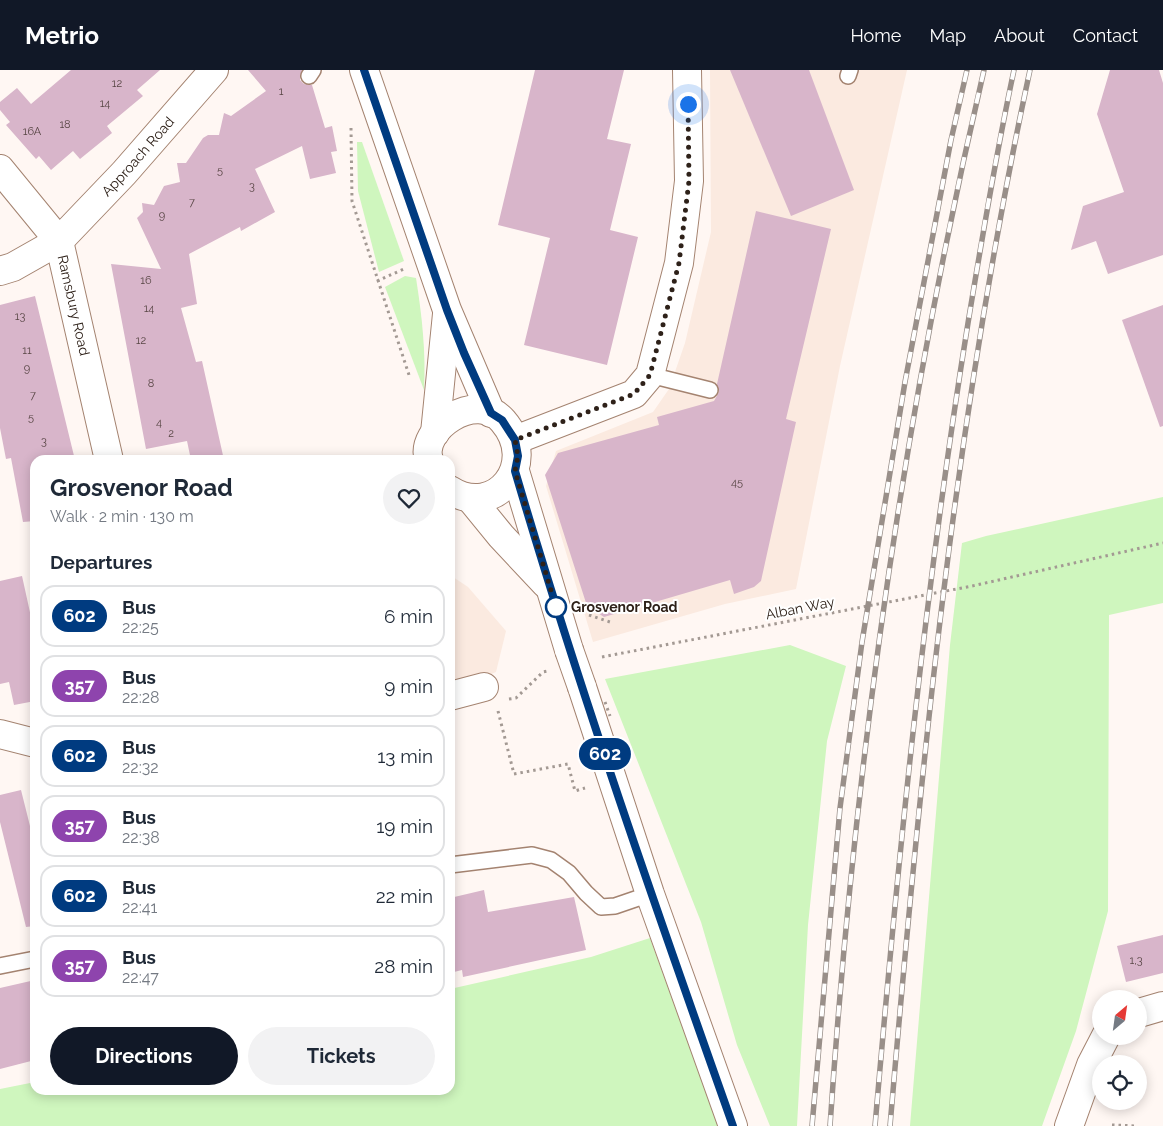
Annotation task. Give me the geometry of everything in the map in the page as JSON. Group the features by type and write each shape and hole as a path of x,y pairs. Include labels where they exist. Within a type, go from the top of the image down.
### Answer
{"main road":[{"name":"Approach Road","path":"0,271 13,267 58,241 124,173 214,70"},
{"path":"364,70 447,310 491,413"},
{"path":"515,440 634,394 650,375 679,263 689,181 687,70"},
{"name":"Ramsbury Road","path":"0,169 58,241 109,455"},
{"path":"429,453 447,310"},
{"path":"429,453 450,417 464,411 476,410 491,413 502,420 515,440 518,456 515,471 509,481 497,491 486,496 457,494"},
{"path":"515,471 569,650 650,894 733,1126"},
{"path":"457,494 501,536 549,587"},
{"path":"455,696 494,696"},
{"path":"0,734 30,742"},
{"path":"1148,1010 1163,1006"},
{"path":"1069,1126 1102,1045"}],"lane":[{"path":"650,375 710,390"},
{"path":"455,864 532,855 551,860 569,873 601,907 615,906 650,894"},
{"path":"0,966 30,959"}],"path":[{"path":"351,120 352,201 411,380"},
{"name":"Alban Way","path":"595,658 972,586 1163,543"},
{"path":"583,614 610,622"},
{"path":"552,670 543,672 516,698 494,696 514,774 568,764 575,791 587,787 583,774 608,765"},
{"path":"1112,1124 1137,1126"}],"shaded area":[{"path":"710,70 907,70 840,366 796,589 725,604 593,642 546,486 556,451 653,412 669,389 685,343 711,232"},
{"path":"455,578 468,587 506,631 496,672 455,687"}],"green space":[{"path":"357,142 362,142 404,261 379,272 358,191"},
{"path":"405,276 416,278 423,334 424,390 385,287"},
{"path":"1163,497 1163,603 1109,615 1108,911 1076,1031 1042,1126 910,1126 950,645 962,543"},
{"path":"790,645 846,666 827,741 808,925 797,1126 770,1126 737,1045 701,922 605,679"},
{"path":"650,938 718,1126 0,1126 0,1089 30,1083 30,1095 455,1095 455,988 591,957"}],"building":[{"path":"71,70 160,70 137,90 143,96 107,126 112,133 80,159 73,151 51,170 39,156 36,159 6,125 10,122 0,110 0,102 17,88 31,104"},
{"path":"248,70 302,70 300,80 304,84 312,85 325,128 332,126 337,151 331,152 336,173 310,179 302,146 255,169 275,212 241,231 240,227 189,254 197,304 181,308 196,362 202,361 223,455 190,455 187,441 146,449 111,264 161,269 137,218 143,212 142,203 154,205 164,186 180,182 177,163 186,163 203,138 208,135 219,135 224,113 231,116 266,91"},
{"path":"535,70 624,70 607,139 631,144 610,230 638,237 607,365 524,345 550,238 498,225"},
{"path":"730,70 809,70 854,190 791,216"},
{"path":"1110,70 1159,70 1163,83 1163,255 1108,274 1096,241 1071,250 1083,206 1124,192 1097,114"},
{"path":"756,211 831,229 786,419 796,422 761,581 754,587 734,594 730,580 604,617 587,606 545,475 558,453 659,425 657,417 714,401 719,392 717,384"},
{"path":"35,296 74,455 30,455 30,521 23,522 11,458 6,459 0,428 0,305"},
{"path":"1163,305 1163,426 1160,427 1122,320"},
{"path":"22,576 30,612 30,702 14,705 9,682 0,684 0,581"},
{"path":"21,790 30,826 30,927 26,927 0,822 0,795"},
{"path":"484,890 488,912 574,897 586,950 463,977 462,970 455,972 455,897"},
{"path":"1163,935 1163,973 1126,982 1117,946"},
{"path":"30,981 30,1061 0,1069 0,988"}],"railway":[{"path":"812,1126 840,808 862,642 905,382 951,140 967,70"},
{"path":"830,1126 853,860 868,727 886,595 929,331 955,200 984,70"},
{"path":"875,1126 903,824 939,523 973,291 1014,70"},
{"path":"890,1126 914,861 943,596 981,332 1030,70"}],"bus line":[{"name":"602","path":"364,70 447,310 464,353 491,413 502,420 515,440 518,456 515,471 569,650 650,894 733,1126"}],"place":[{"name":"Grosvenor Road","path":"556,607"}],"route":[{"path":"556,607 515,471 518,456 515,440 634,394 650,375 679,263 689,181 688,104"}]}
